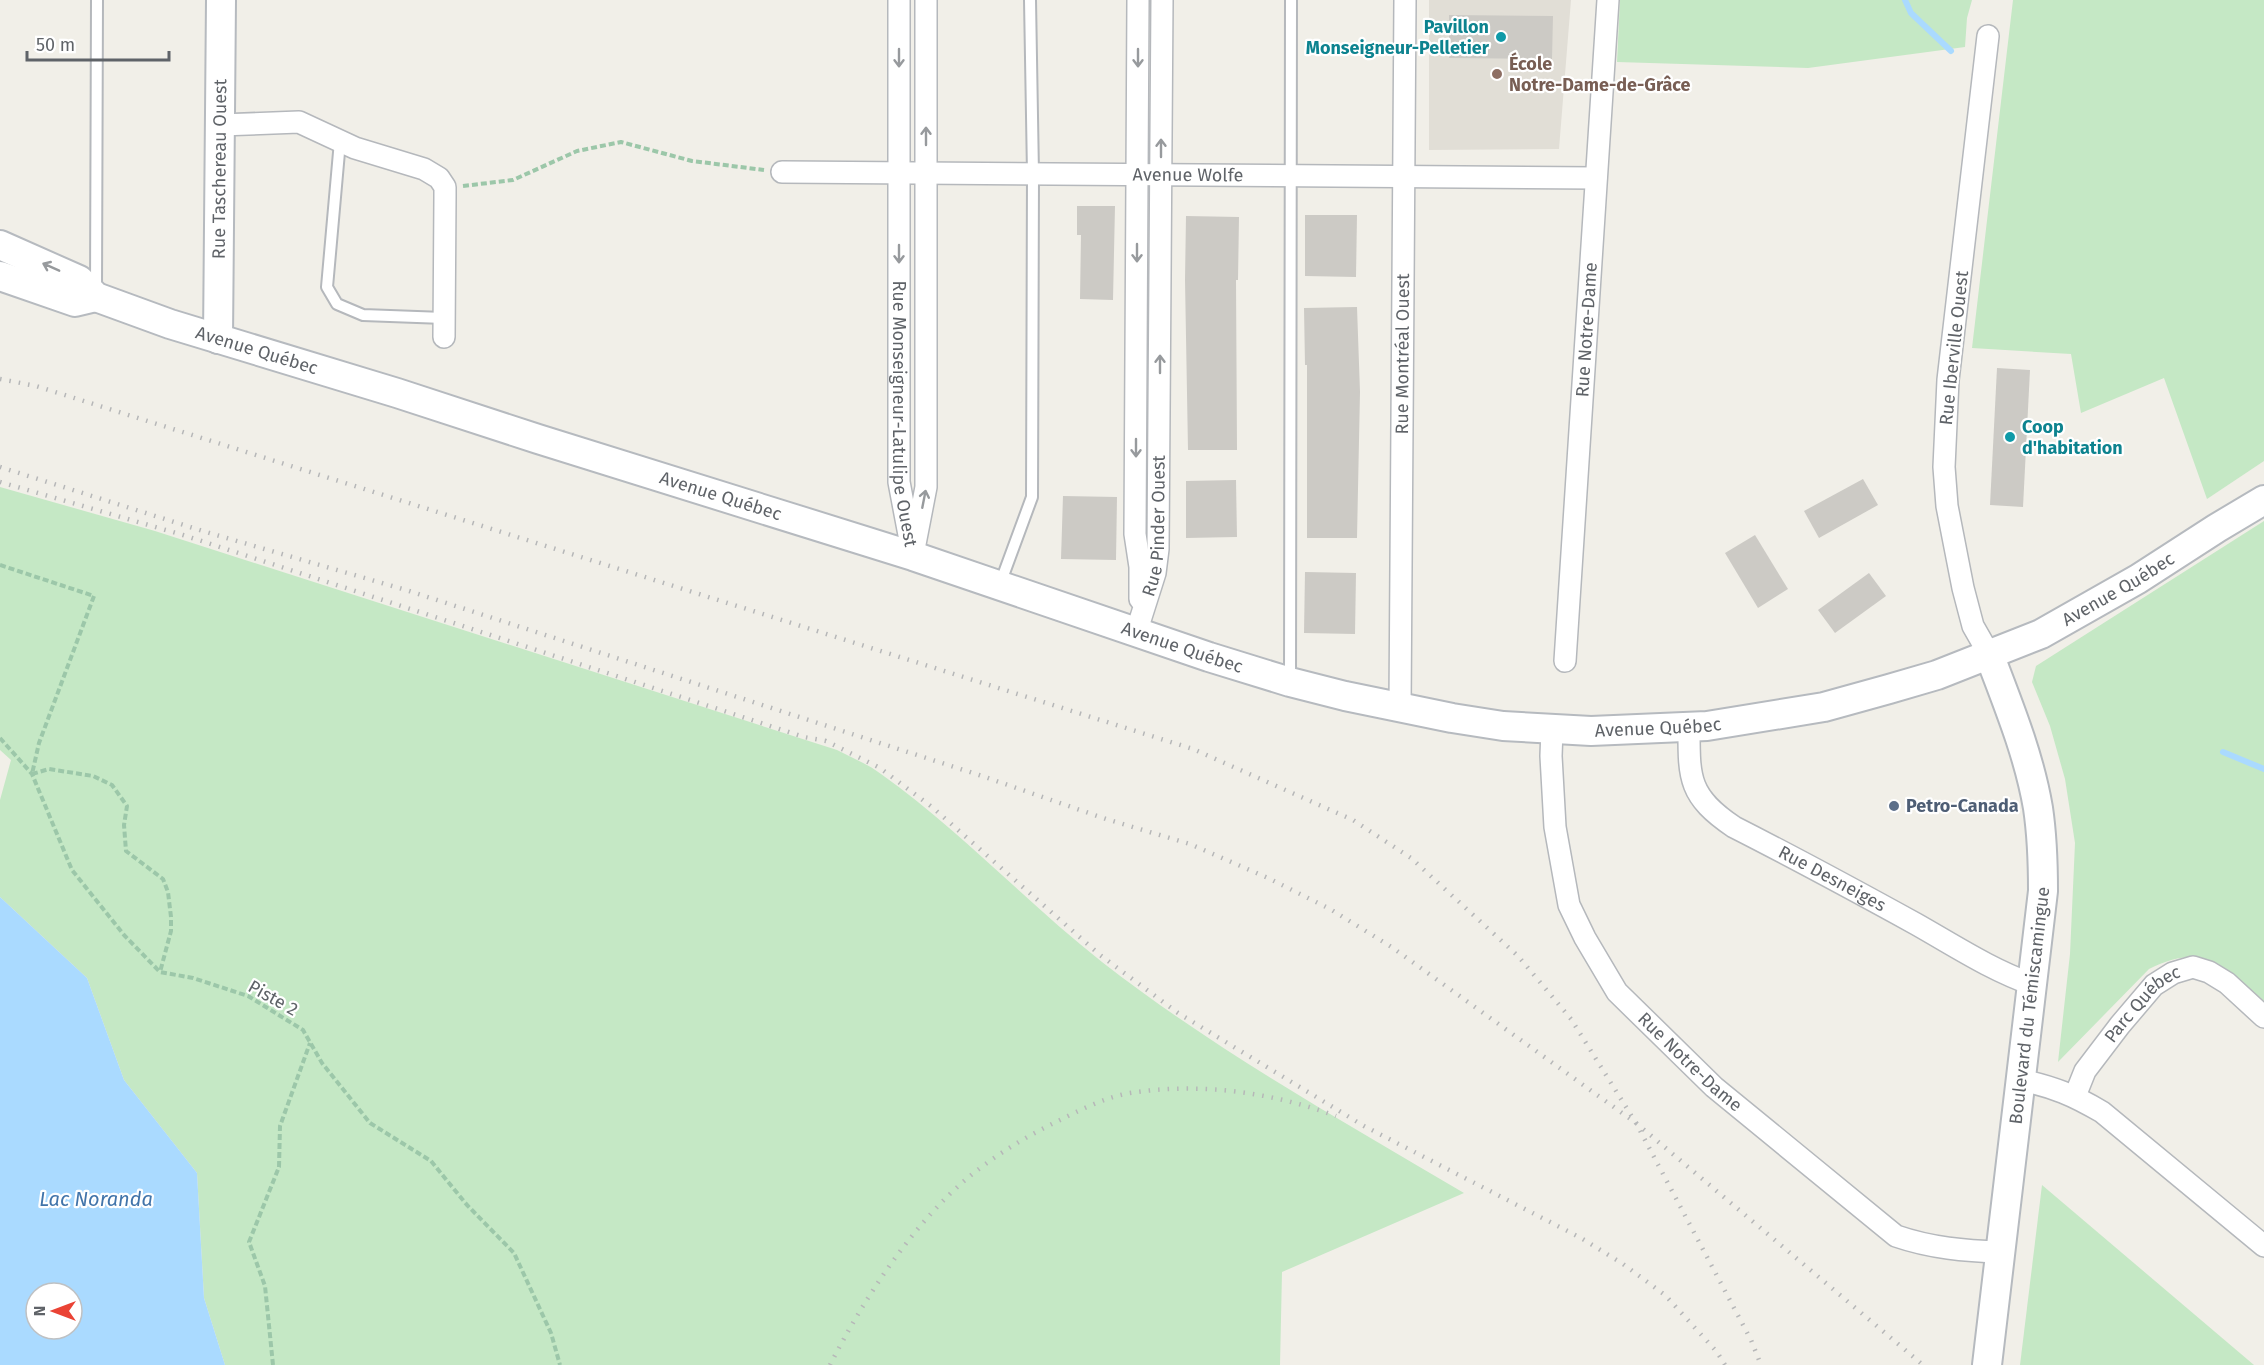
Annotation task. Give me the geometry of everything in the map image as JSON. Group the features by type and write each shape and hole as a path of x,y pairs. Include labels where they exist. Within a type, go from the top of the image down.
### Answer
{"main road":[{"name":"Rue Taschereau Ouest","path":"218,339 221,0"},
{"name":"Avenue Québec","path":"0,245 79,280 96,297 170,324 913,556 1136,633 1290,682 1400,708 1503,726 1591,731 1689,727 1774,717 1824,707 1937,675 2041,634 2090,608 2264,500"},
{"name":"Avenue Québec","path":"0,276 75,302 96,297"},
{"name":"Boulevard du Témiscamingue","path":"1986,1365 2034,986 2043,891 2038,807 2023,746 1989,654"}],"street":[{"name":"Rue Monseigneur-Latulipe Ouest","path":"899,0 899,482 913,556"},
{"name":"Rue Monseigneur-Latulipe Ouest","path":"913,556 926,487 927,0"},
{"name":"Rue Pinder Ouest","path":"1136,633 1140,590 1135,534 1138,0"},
{"name":"Rue Pinder Ouest","path":"1136,633 1155,573 1158,549 1162,0"},
{"name":"Rue Montréal Ouest","path":"1400,708 1405,0"},
{"name":"Rue Notre-Dame","path":"1565,661 1608,0"},
{"name":"Rue Iberville Ouest","path":"1988,36 1948,380 1944,467 1947,506 1972,626 1989,654"},
{"path":"220,125 300,122 355,148 424,169 439,178 445,187 444,328"},
{"name":"Avenue Wolfe","path":"782,172 1596,178"},
{"name":"Rue Desneiges","path":"1689,727 1690,774 1694,787 1702,800 1715,814 1734,827 1917,925 1977,961 2034,986"},
{"name":"Rue Notre-Dame","path":"1552,729 1551,756 1555,827 1569,905 1584,938 1617,992 1714,1087 1896,1236 1953,1250 2001,1252"},
{"name":"Parc Québec","path":"2075,1096 2085,1071 2120,1025 2154,985 2173,973 2193,967 2209,972 2227,983 2264,1017"},
{"path":"2021,1080 2054,1087 2102,1112 2264,1246"}],"lane":[{"path":"96,297 97,0"},
{"path":"999,587 1032,497 1033,174 1030,0"},
{"path":"1290,682 1291,0"},
{"path":"339,141 327,287 337,304 363,315 444,328"}],"path":[{"path":"445,187 513,180 577,151 621,142 692,161 782,172"},
{"path":"0,565 94,596 39,743 32,774"},
{"path":"0,738 32,774 72,870 124,935 160,972"},
{"path":"32,774 49,769 93,776 112,785 120,795 127,806 124,825 126,851 164,879 168,892 171,931 160,972"},
{"name":"Piste 2","path":"160,972 193,978 248,996 303,1030 322,1063 370,1124 431,1161 467,1205 514,1253 551,1333 560,1365"},
{"path":"273,1365 265,1286 249,1242 279,1167 280,1126 310,1042"}],"shaded area":[{"name":"École Notre-Dame-de-Grâce","path":"1429,0 1571,0 1559,149 1429,150"}],"green space":[{"path":"1620,0 1972,0 1967,18 1965,47 1808,68 1617,62"},
{"path":"2013,0 2264,0 2264,461 2207,499 2164,378 2081,413 2071,354 1972,348"},
{"path":"0,487 155,531 837,750 876,770 910,796 966,842 1074,939 1145,994 1234,1055 1464,1193 1282,1272 1280,1365 225,1365 204,1298 197,1173 124,1080 87,978 0,897 0,800 11,760 0,750"},
{"path":"2264,521 2264,1001 2237,977 2212,961 2185,957 2169,961 2149,969 2058,1062 2070,954 2075,843 2065,779 2050,726 2032,682 2036,666"},
{"path":"2042,1185 2254,1365 2020,1365"}],"water":[{"name":"Lac Noranda","path":"0,897 87,978 124,1080 197,1173 204,1298 225,1365 0,1365"}],"building":[{"name":"Pavillon Monseigneur-Pelletier","path":"1449,15 1553,16 1552,59 1449,58"},
{"path":"1077,206 1115,206 1113,300 1080,299 1081,235 1077,235"},
{"path":"1305,215 1357,215 1356,277 1305,276"},
{"path":"1186,216 1239,217 1238,280 1236,280 1237,450 1188,450"},
{"path":"1357,307 1360,392 1357,538 1307,538 1307,365 1305,365 1304,308"},
{"name":"Coop d'habitation","path":"1997,368 2030,370 2023,507 1990,505"},
{"path":"1863,479 1878,505 1819,538 1804,511"},
{"path":"1236,480 1237,537 1186,538 1186,481"},
{"path":"1063,496 1117,497 1116,560 1061,559"},
{"path":"1755,535 1788,589 1758,608 1725,553"},
{"path":"1305,572 1356,573 1355,634 1304,633"},
{"path":"1869,573 1886,596 1835,633 1818,610"}],"waterway":[{"path":"1905,0 1911,13 1951,51"},
{"path":"2223,752 2264,769"}],"railway":[{"path":"0,379 36,386 1193,749 1353,820 1411,858 1518,956 1571,1019 1636,1123 1751,1340 1761,1365"},
{"path":"0,467 206,532 406,590 979,775 1106,819 1190,844 1268,878 1330,909 1393,948 1636,1123 1923,1365"},
{"path":"0,482 183,535 804,737 826,741 880,768 932,807 1100,955 1178,1013 1364,1126 1581,1238 1623,1264 1665,1295 1717,1352 1725,1365"},
{"path":"830,1365 874,1289 909,1239 929,1216 970,1176 1002,1153 1066,1117 1093,1104 1121,1095 1182,1089 1235,1091 1260,1095 1336,1116"}],"place":[{"name":"Pavillon Monseigneur-Pelletier","path":"1501,37"},
{"name":"École Notre-Dame-de-Grâce","path":"1497,74"},
{"name":"Coop d'habitation","path":"2010,437"},
{"name":"Petro-Canada","path":"1894,806"}]}
